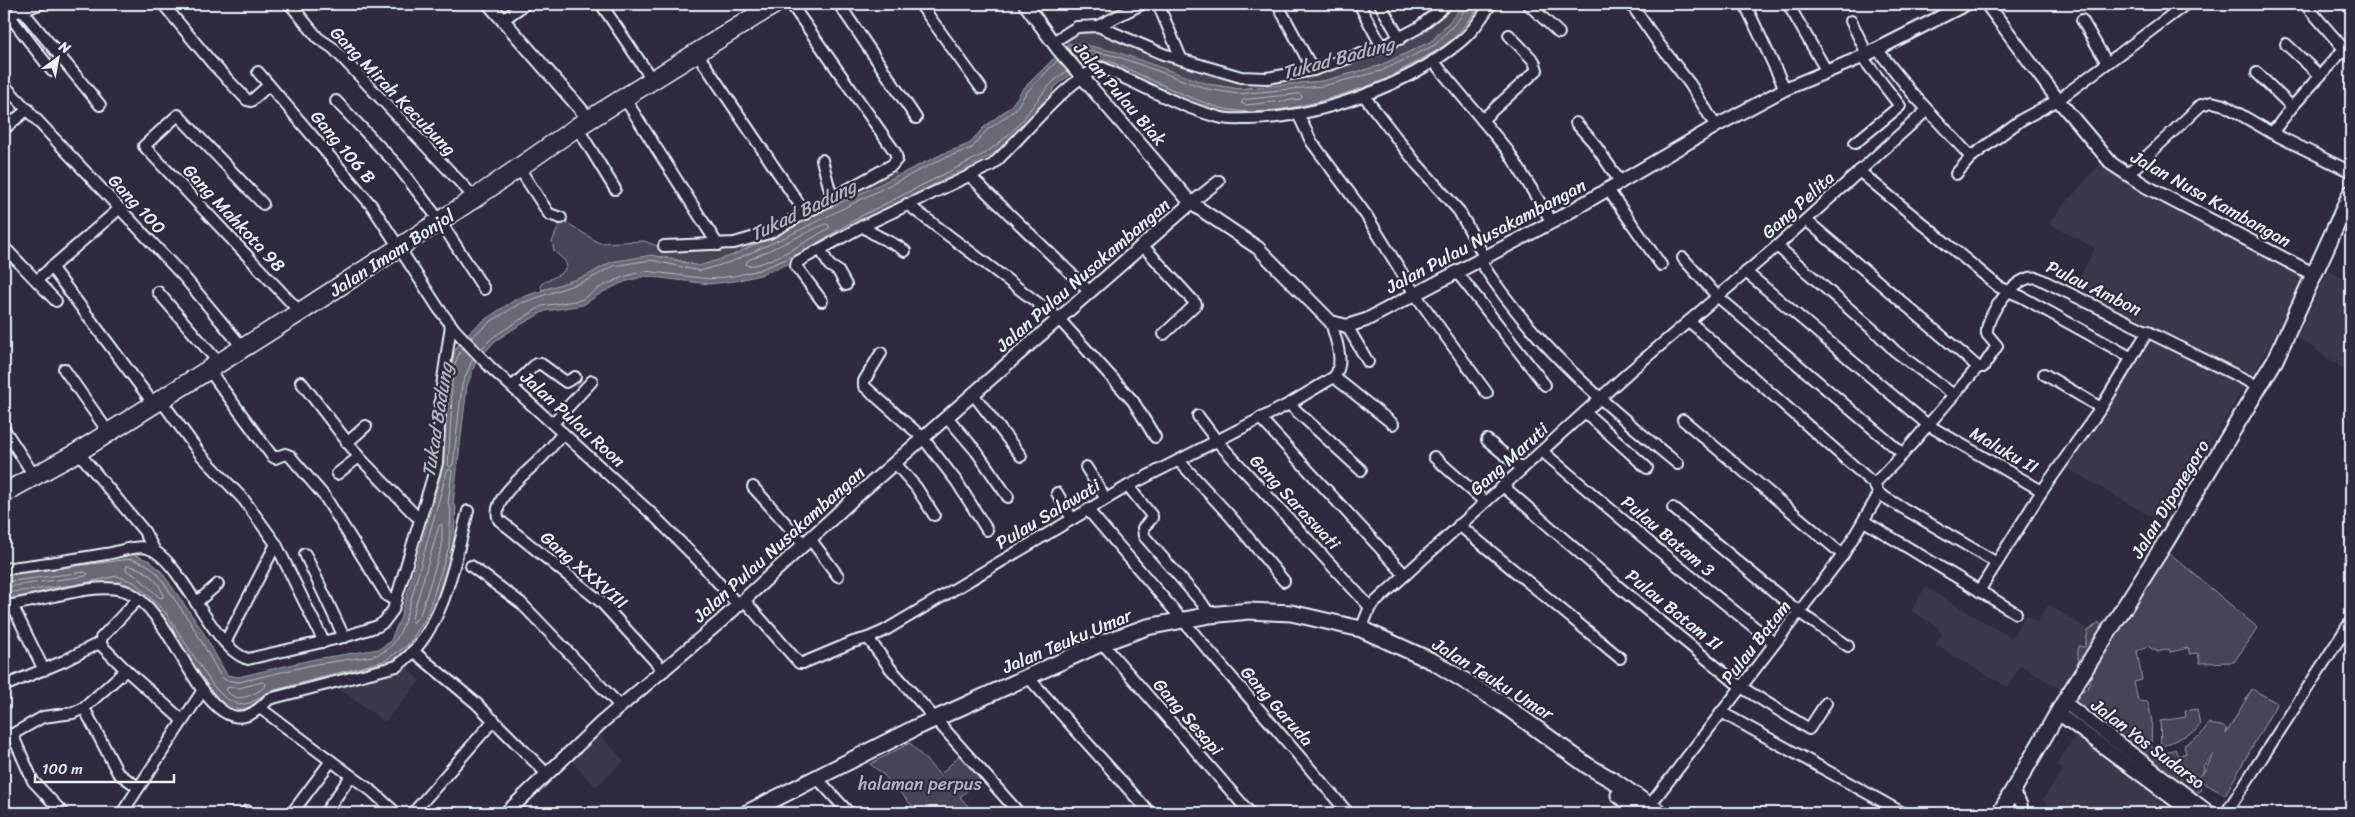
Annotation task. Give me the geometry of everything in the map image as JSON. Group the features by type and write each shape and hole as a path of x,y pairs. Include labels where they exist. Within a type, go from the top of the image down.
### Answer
{"highway":[{"name":"Jalan Imam Bonjol","path":"4,493 108,434 156,401 214,367 300,312 475,198 584,123 697,53 765,6"}],"main road":[{"name":"Jalan Diponegoro","path":"2000,813 2061,708 2260,387 2282,348 2350,201"},
{"name":"Jalan Teuku Umar","path":"748,813 936,720 1102,643 1147,627 1210,615 1249,611 1290,613 1361,629 1383,637 1457,675 1550,737 1597,772 1606,783 1650,812"}],"street":[{"path":"40,4 20,7 6,16 52,71"},
{"path":"163,4 212,63 246,100 251,101 269,85"},
{"name":"Gang Mirah Kecubung","path":"290,4 318,38 333,48 475,198"},
{"path":"489,4 584,123 615,189"},
{"path":"503,20 525,4"},
{"path":"601,4 653,81"},
{"path":"664,246 718,245 734,243 769,233 892,165 897,159 895,152 791,4"},
{"path":"839,4 916,118"},
{"path":"920,4 981,88"},
{"name":"Jalan Pulau Biak","path":"1025,4 1055,46 1192,203"},
{"path":"1055,46 1077,27 1098,26 1142,4"},
{"path":"1158,4 1181,58"},
{"path":"1359,4 1382,47"},
{"path":"1380,4 1400,39"},
{"path":"1098,26 1163,54 1241,77 1267,78 1313,70 1382,47 1418,28 1447,4"},
{"path":"822,301 795,264 906,204 970,176 992,164 1008,151 1081,75 1096,68 1103,68 1189,107 1224,119 1266,118 1298,114 1364,96 1411,75 1461,42 1491,4"},
{"path":"1528,4 1559,33"},
{"path":"1631,4 1690,84 1716,126"},
{"path":"1745,4 1784,89"},
{"path":"1788,4 1826,70"},
{"name":"Jalan Pulau Nusakambangan","path":"1347,326 1366,320 1552,222 1716,126 1784,89 1869,53 1966,4"},
{"name":"Jalan Nusa Kambangan","path":"1988,4 2058,100 2104,156 2127,175 2315,275"},
{"path":"2272,133 2320,76 2347,53 2305,4"},
{"path":"1956,174 1971,156 2021,120 2058,100 2182,5"},
{"path":"20,7 100,105"},
{"path":"1279,7 1313,70"},
{"path":"2082,20 2107,62"},
{"path":"1851,21 1900,106 1855,143"},
{"path":"1482,120 1537,70 1534,61 1509,35"},
{"path":"2286,44 2320,76"},
{"path":"697,53 806,214"},
{"path":"1869,53 1971,156"},
{"path":"1433,61 1508,151 1552,222"},
{"name":"Gang 106 B","path":"258,72 354,182 399,247"},
{"path":"2257,73 2292,107"},
{"name":"Gang 100","path":"4,85 184,278 243,348"},
{"path":"1364,96 1416,163 1459,211 1494,283 1519,316 1599,399 1678,464"},
{"path":"625,99 718,245"},
{"path":"336,101 397,164 440,221 484,289"},
{"path":"2127,175 2201,105 2207,103 2224,104 2272,133 2351,172"},
{"path":"4,129 28,110"},
{"name":"Gang Pelita","path":"1688,321 1777,246 1927,110"},
{"path":"1298,114 1311,141 1366,215 1415,294 1487,393"},
{"name":"Gang Mahkota 98","path":"263,204 178,115 144,146 300,312"},
{"path":"1576,123 1593,142 1621,183"},
{"path":"822,160 832,198"},
{"path":"518,168 549,214 561,218"},
{"path":"1859,171 1981,274 2008,292 2022,297 2132,358"},
{"path":"970,176 1090,292"},
{"path":"1192,203 1219,181"},
{"path":"1609,190 1661,266"},
{"name":"Jalan Pulau Nusakambangan","path":"506,813 620,706 741,603 923,438 1192,203 1258,248 1331,322"},
{"path":"906,204 1059,319 1133,402 1155,436"},
{"path":"37,280 120,209"},
{"path":"1806,220 1978,367"},
{"path":"863,226 874,236 894,242 904,251"},
{"path":"1143,246 1194,301 1195,305 1164,334"},
{"path":"1777,246 1878,334 1899,355 1954,394"},
{"path":"4,247 56,301"},
{"name":"Jalan Pulau Roon","path":"399,247 453,328 490,367 564,432 652,514 741,603"},
{"path":"821,250 829,265 838,271 846,285"},
{"path":"1683,258 1717,296 1903,454"},
{"path":"51,267 156,401 201,455 244,500 276,544 324,642"},
{"path":"1456,272 1545,385"},
{"name":"Maluku II","path":"1746,272 1928,425 2042,491 1979,591"},
{"name":"Pulau Ambon","path":"1874,484 1903,454 1978,367 1983,367 1997,348 1986,330 2008,292 2023,279 2032,276 2260,387"},
{"path":"158,292 214,367 272,456 275,458 285,454 290,456 325,498 386,596 396,601"},
{"path":"1688,321 1874,484 1879,494 1997,563"},
{"name":"Gang Maruti","path":"1361,629 1370,607 1459,525 1543,452 1599,399 1688,321"},
{"path":"1368,362 1347,326 1331,322 1340,359 1337,373 1334,377 1393,424"},
{"path":"4,569 146,547 165,557 196,603 226,642 242,658 248,659 344,637 384,622 393,610 396,601 437,463 441,393 453,328"},
{"path":"2042,491 2101,408 2148,332"},
{"path":"881,352 863,385 923,438 958,482 987,530"},
{"path":"513,386 536,364 542,364 566,382 575,377"},
{"path":"64,369 108,434"},
{"path":"2044,374 2101,408"},
{"name":"Pulau Salawati","path":"741,603 799,663 803,663 853,642 868,638 898,624 1128,486 1289,404 1334,377"},
{"path":"553,423 592,381"},
{"path":"301,382 359,457 415,515 421,518"},
{"path":"973,394 1021,456"},
{"path":"1289,404 1361,470"},
{"path":"1585,412 1647,468"},
{"name":"Gang Saraswati","path":"1198,416 1217,441 1370,607"},
{"path":"948,417 976,451 1008,497"},
{"path":"1260,418 1405,575"},
{"path":"1683,420 1843,555"},
{"path":"347,443 366,426"},
{"path":"4,429 35,477"},
{"name":"Gang XXXVIII","path":"564,432 502,499 497,516 499,520 601,602 664,670"},
{"path":"1487,440 1522,469"},
{"path":"78,452 144,531 156,551"},
{"name":"Pulau Batam 3","path":"1543,452 1664,555 1774,644"},
{"path":"337,474 359,457"},
{"path":"1434,457 1485,502"},
{"path":"1179,461 1231,517 1284,581"},
{"path":"895,463 916,487 934,515"},
{"path":"1086,467 1106,499"},
{"path":"1128,486 1152,516 1143,528 1144,536 1202,603 1210,615"},
{"name":"Pulau Batam II","path":"1503,486 1620,588 1741,687 1808,728 1812,726 1826,703"},
{"path":"753,487 808,542 838,576"},
{"path":"1057,493 1072,518"},
{"name":"Pulau Batam","path":"1650,812 1721,712 1800,613 1843,555 1879,494"},
{"path":"1673,508 1800,613 1848,646"},
{"name":"Gang Garuda","path":"1088,510 1348,813"},
{"path":"44,670 8,605 90,589 116,589 128,592 138,599 161,624 203,690 213,702 233,716 252,713 269,699 397,666 413,651 435,620 468,511"},
{"path":"1864,520 2016,613"},
{"path":"1459,525 1620,658"},
{"path":"226,642 276,544"},
{"path":"305,554 344,637"},
{"path":"471,566 521,603 620,706"},
{"path":"196,603 218,584"},
{"path":"4,686 44,670 101,643 102,638 138,599"},
{"path":"2226,813 2351,620"},
{"path":"868,638 890,668 1019,813"},
{"path":"101,643 126,670 182,720"},
{"name":"Gang Sesapi","path":"1102,643 1250,813"},
{"path":"413,651 494,720 547,774"},
{"path":"61,813 33,781 8,737 42,717 73,713 84,708 126,670"},
{"path":"1028,677 1150,813"},
{"path":"122,813 203,690"},
{"path":"84,708 118,773 138,787"},
{"path":"260,708 373,792 396,813"},
{"name":"Jalan Yos Sudarso","path":"2061,708 2192,813"},
{"name":"Jalan Yos Sudarso","path":"2061,708 2210,813"},
{"path":"1721,712 1903,813"},
{"path":"413,813 494,720"},
{"path":"292,813 331,761"},
{"path":"325,813 352,776"},
{"path":"817,778 849,813"},
{"path":"2012,792 2020,801 2023,808 2022,813"},
{"path":"122,813 127,813"}],"shaded area":[{"path":"2100,164 2135,187 2305,275 2253,377 2093,296 2093,290 2077,282 2095,248 2048,223"},
{"path":"2328,270 2351,283 2351,374 2297,337"},
{"path":"2151,333 2247,382 2164,524 2065,467 2085,444"},
{"path":"1925,587 2012,638 2026,615 2037,622 2048,604 2095,634 2061,690 2021,665 2008,687 1935,645 1942,633 1938,631 1939,628 1911,611"},
{"path":"403,663 420,681 385,722 333,685"},
{"path":"598,733 624,761 595,787 568,757"},
{"path":"2077,733 2170,800 2161,813 2061,813 2042,800 2063,770 2056,766"}],"green space":[{"path":"1452,4 1462,4 1457,13 1432,41 1379,66 1323,81 1239,89 1208,84 1081,44 1068,44 1065,40 1073,33 1089,29 1234,77 1324,69 1439,17"},
{"path":"894,169 897,176 731,256 699,266 664,256 611,262 587,276 542,290 541,284 562,273 567,266 565,261 554,251 552,242 563,220 599,243 644,241 660,247 689,251 726,248"},
{"path":"2168,552 2258,628 2234,662 2200,663 2198,653 2190,654 2188,648 2170,652 2169,649 2157,652 2156,649 2148,646 2137,651 2142,680 2134,682 2138,701 2148,702 2152,722 2151,746 2162,754 2175,749 2178,756 2186,753 2184,745 2200,736 2209,723 2227,729 2226,734 2252,689 2277,703 2225,795 2199,780 2214,754 2203,766 2204,770 2194,782 2198,782 2202,790 2189,798 2148,758 2074,704 2073,698 2083,690 2087,690 2090,682 2086,680 2078,655 2079,646 2085,647 2088,631 2099,622 2104,630 2136,595 2141,597"},
{"path":"2197,709 2200,725 2195,731 2161,747 2160,721 2186,717 2185,711"},
{"name":"halaman perpus","path":"910,743 940,775 962,753 983,777 960,797 974,813 919,813 883,774 870,764"}],"water":[{"name":"Tukad Badung","path":"1462,4 1484,4 1484,8 1456,42 1421,67 1329,104 1246,117 1211,111 1108,66 1080,70 1058,84 1024,126 989,157 865,219 798,260 760,275 735,281 709,284 645,276 624,282 603,292 583,305 545,311 515,328 495,341 476,362 467,386 453,504 456,507 453,548 430,620 412,649 386,665 272,696 252,707 239,710 222,702 210,690 161,616 145,598 122,581 76,590 4,598 4,571 132,554 150,561 161,571 200,627 227,675 238,677 315,659 379,649 390,642 400,619 443,468 448,374 456,348 470,331 516,299 586,276 611,262 652,255 699,266 731,256 942,154 969,144 983,128 1011,106 1022,90 1068,44 1081,44 1117,52 1208,84 1239,89 1323,81 1379,66 1432,41 1457,13"}]}
